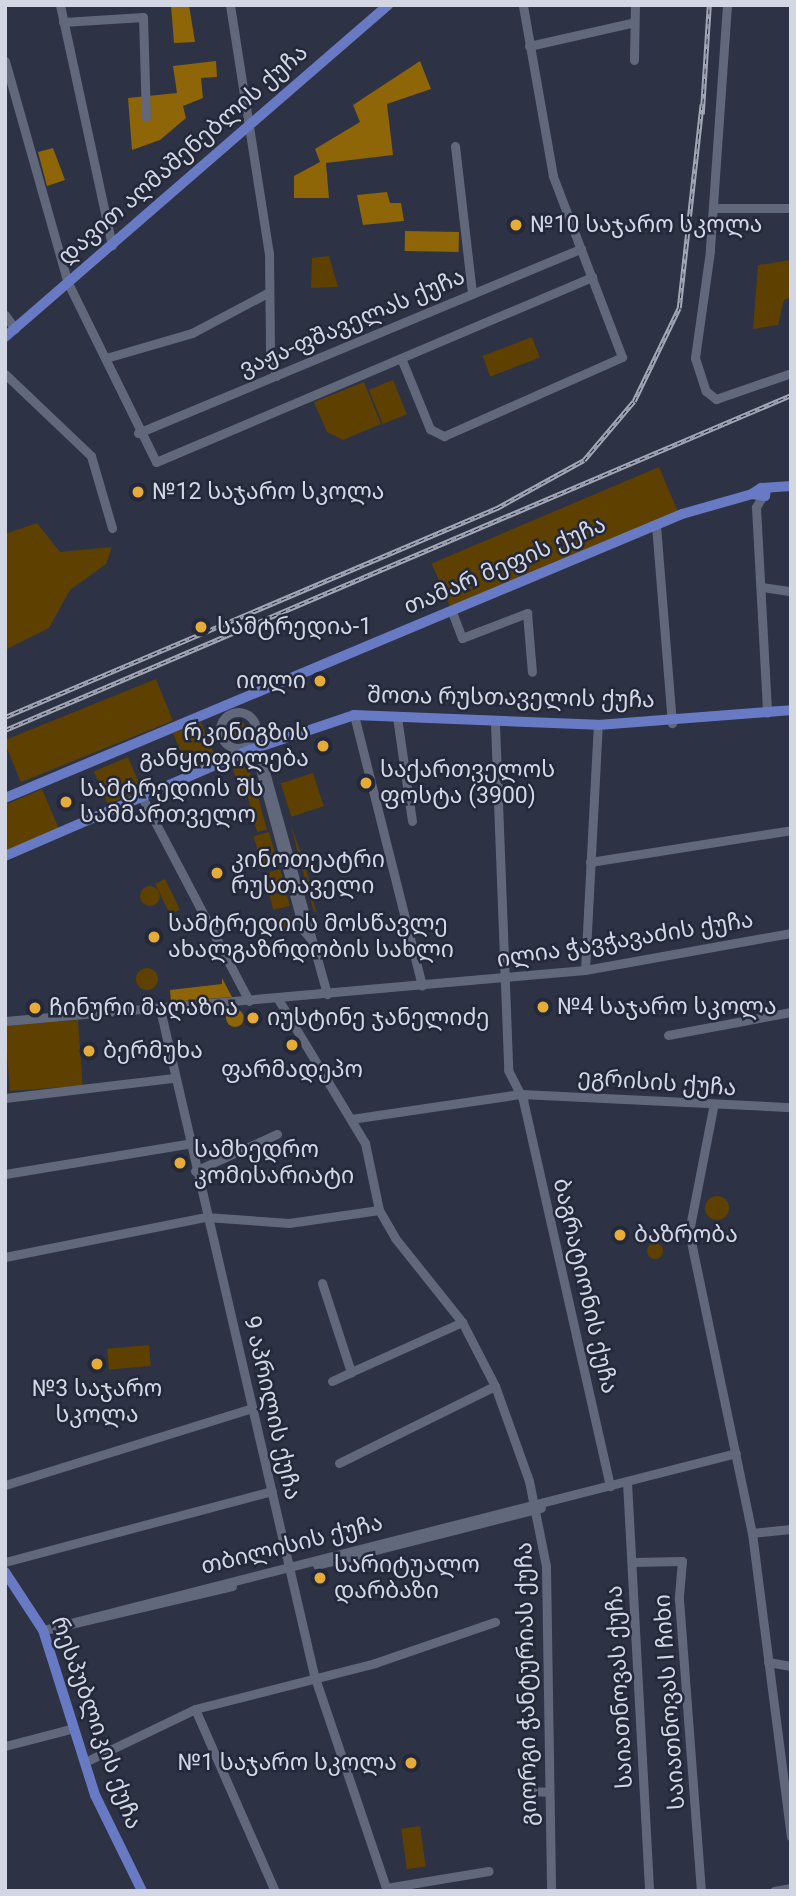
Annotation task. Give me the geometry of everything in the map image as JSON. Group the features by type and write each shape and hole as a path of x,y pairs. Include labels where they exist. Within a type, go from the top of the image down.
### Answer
{"main road":[{"name":"დავით აღმაშენებლის ქუჩა","path":"5,337 388,5"},
{"name":"თამარ მეფის ქუჩა","path":"5,798 656,525 791,486"},
{"name":"შოთა რუსთაველის ქუჩა","path":"5,856 143,799 251,745 354,715 495,724 598,725 672,723 791,710"},
{"name":"რესპუბლიკის ქუჩა","path":"5,1573 46,1630 85,1762 142,1891"}],"street":[{"path":"60,5 112,244"},
{"path":"230,5 251,124 270,292 276,376"},
{"path":"401,358 430,429 444,436 618,362 623,351 553,176 523,5"},
{"path":"634,60 631,23 635,5"},
{"path":"727,5 714,208 695,358 706,391 716,399 791,373"},
{"path":"62,22 143,17 146,117"},
{"path":"529,46 631,23"},
{"path":"5,61 68,283 106,358 138,433 156,462 592,277"},
{"path":"455,146 472,294"},
{"path":"714,208 791,208"},
{"name":"ვაჟა-ფშაველას ქუჩა","path":"138,433 581,249"},
{"path":"106,358 192,333 270,292"},
{"path":"5,315 15,328"},
{"path":"5,374 91,456 112,528"},
{"path":"765,493 755,507 767,713"},
{"path":"656,525 672,723"},
{"path":"761,587 791,591"},
{"path":"452,612 462,638 527,613 532,672"},
{"path":"251,745 223,740 222,723 227,706 241,712 254,723 251,745 327,994"},
{"path":"222,723 241,712"},
{"path":"354,715 422,986"},
{"path":"397,717 412,821"},
{"name":"ბაგრატიონის ქუჩა","path":"495,724 502,979 508,1070 522,1094 610,1486"},
{"path":"585,970 598,725"},
{"path":"143,799 249,1001"},
{"path":"590,862 791,830"},
{"name":"ილია ჭავჭავაძის ქუჩა","path":"5,1021 585,970 791,933"},
{"name":"გიორგი ჭანტურიას ქუჩა","path":"278,999 351,1119 374,1171 379,1210 462,1322 495,1386 536,1507 546,1566 551,1891"},
{"name":"9 აპრილის ქუჩა","path":"160,1009 187,1144 314,1675 387,1889"},
{"path":"667,1035 791,1012"},
{"path":"5,1098 172,1077"},
{"name":"ეგრისის ქუჩა","path":"351,1119 522,1094 713,1108 791,1107"},
{"path":"713,1108 689,1232 752,1533 768,1662 787,1777 791,1837"},
{"path":"195,1171 277,1134"},
{"path":"5,1174 187,1144"},
{"path":"5,1257 206,1217 289,1223 379,1210"},
{"path":"322,1283 351,1372"},
{"path":"332,1381 462,1322"},
{"path":"339,1463 495,1386"},
{"path":"5,1485 252,1408"},
{"name":"თბილისის ქუჩა","path":"46,1630 536,1507 736,1453"},
{"name":"საიათნოვას ქუჩა","path":"627,1482 634,1562 649,1891"},
{"path":"5,1562 272,1491"},
{"path":"752,1533 791,1529"},
{"name":"საიათნოვას I ჩიხი","path":"634,1562 682,1561 679,1599 701,1889"},
{"path":"85,1762 195,1709 314,1675 375,1662 495,1622"},
{"path":"768,1662 791,1666"},
{"path":"195,1709 275,1891"},
{"path":"5,1746 74,1728"},
{"path":"525,1791 549,1792"},
{"path":"387,1889 489,1871"},
{"path":"774,1891 791,1888"}],"shaded area":[{"path":"171,5 189,5 195,42 174,43"},
{"path":"216,61 217,77 201,78 203,98 183,106 186,118 160,140 132,150 128,98 177,93 173,66"},
{"path":"420,61 431,89 387,104 393,155 326,163 329,198 294,198 294,176 320,162 315,149 360,122 353,105"},
{"path":"53,148 65,180 47,186 38,152"},
{"path":"387,192 390,203 401,203 404,221 363,225 357,195"},
{"path":"405,231 459,232 459,252 405,251"},
{"path":"329,256 338,287 311,288 312,258"},
{"path":"791,260 791,297 784,300 778,325 753,329 758,265"},
{"path":"532,337 540,358 490,377 483,356"},
{"path":"393,380 407,414 383,424 369,390"},
{"path":"364,382 381,424 343,440 327,432 314,402"},
{"path":"659,467 678,511 450,608 432,564"},
{"path":"37,523 60,552 112,547 106,564 70,590 49,628 5,650 5,534"},
{"path":"156,679 173,721 21,782 5,740"},
{"path":"237,721 244,724 247,731 244,738 237,741 230,738 227,731 230,724"},
{"path":"201,722 217,761 189,772 173,733"},
{"path":"128,757 142,790 108,805 94,771"},
{"path":"248,761 241,766 249,769 255,787 240,792 232,766"},
{"path":"313,773 324,806 291,817 281,784"},
{"path":"42,789 59,829 5,851 5,805"},
{"path":"256,789 267,830 257,832 246,792"},
{"path":"290,823 305,864 316,912 314,912"},
{"path":"269,832 278,864 263,868 254,836"},
{"path":"280,869 290,906 273,910 264,873"},
{"path":"165,879 180,910 170,914 155,884"},
{"path":"150,886 157,889 160,896 157,903 150,906 143,903 140,896 143,889"},
{"path":"285,915 291,918 294,924 291,930 285,933 279,930 276,924 279,918"},
{"path":"143,968 151,968 158,975 158,983 151,990 143,990 136,983 136,975"},
{"path":"222,978 232,997 171,1002 170,990 222,984"},
{"path":"235,1009 241,1012 244,1018 241,1024 235,1027 229,1024 226,1018 229,1012"},
{"path":"78,1020 83,1086 10,1091 5,1025"},
{"path":"717,1196 726,1199 729,1208 726,1217 717,1220 708,1217 705,1208 708,1199"},
{"path":"652,1243 658,1243 663,1251 661,1257 652,1259 647,1254 647,1248"},
{"path":"149,1345 151,1366 109,1370 107,1349"},
{"path":"420,1826 426,1867 407,1869 401,1829"}],"railway":[{"path":"702,114 709,5"},
{"path":"5,717 497,508 584,460 634,401 679,308 702,104"},
{"path":"5,730 791,395"}],"place":[{"name":"№10 საჯარო სკოლა","path":"516,225"},
{"name":"№12 საჯარო სკოლა","path":"138,492"},
{"name":"სამტრედია-1","path":"201,627"},
{"name":"იოლი","path":"320,681"},
{"name":"რკინიგზის განყოფილება","path":"323,746"},
{"name":"საქართველოს ფოსტა (3900)","path":"366,783"},
{"name":"სამტრედიის შს სამმართველო","path":"66,802"},
{"name":"კინოთეატრი რუსთაველი","path":"217,873"},
{"name":"სამტრედიის მოსწავლე ახალგაზრდობის სახლი","path":"154,937"},
{"name":"№4 საჯარო სკოლა","path":"543,1007"},
{"name":"ჩინური მაღაზია","path":"35,1008"},
{"name":"იუსტინე ჯანელიძე","path":"253,1018"},
{"name":"ფარმადეპო","path":"292,1045"},
{"name":"ბერმუხა","path":"89,1051"},
{"name":"სამხედრო კომისარიატი","path":"180,1163"},
{"name":"ბაზრობა","path":"620,1235"},
{"name":"№3 საჯარო სკოლა","path":"97,1364"},
{"name":"სარიტუალო დარბაზი","path":"320,1578"},
{"name":"№1 საჯარო სკოლა","path":"411,1763"}]}
